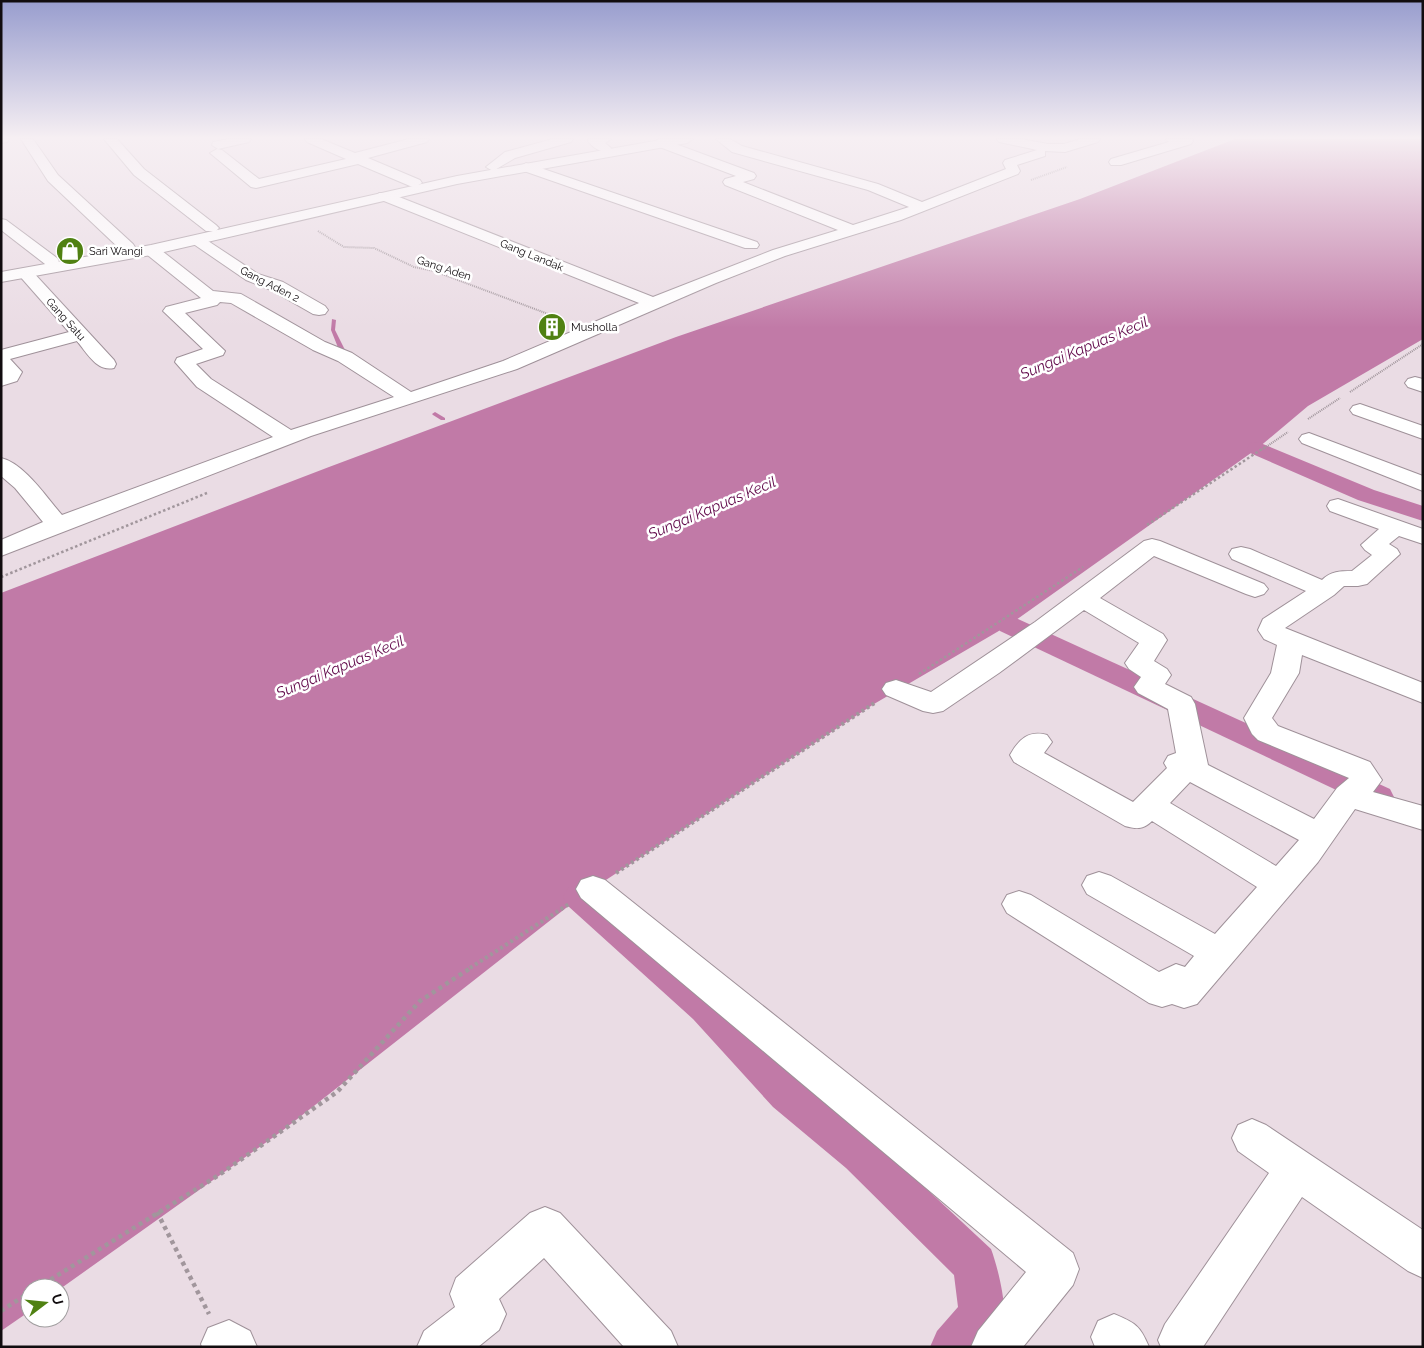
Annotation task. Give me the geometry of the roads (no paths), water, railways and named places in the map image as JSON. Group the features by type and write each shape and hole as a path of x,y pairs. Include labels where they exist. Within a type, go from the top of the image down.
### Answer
{"main road":[{"path":"79,202 127,247"},
{"path":"179,202 211,228"},
{"path":"1,277 197,240 297,217 344,202"},
{"path":"1,270 127,247 211,228 349,202"},
{"name":"Gang Landak","path":"399,202 653,303"},
{"path":"627,202 751,245"},
{"path":"780,202 851,230"},
{"path":"909,202 924,207"},
{"path":"1,549 50,528 289,438 484,374 653,303 779,253 936,202"},
{"path":"1,223 51,261"},
{"name":"Gang Aden 2","path":"197,240 252,277 277,286 319,310"},
{"path":"151,250 208,296 235,298 319,346 345,357 404,395"},
{"name":"Gang Satu","path":"25,273 107,364"},
{"path":"215,297 211,301 172,311 216,351 184,362 204,383 289,438"},
{"path":"1,356 80,335"},
{"path":"1,362 12,372 10,377 1,380"},
{"path":"1360,410 1423,433"},
{"path":"1307,430 1423,484"},
{"path":"1,464 23,483 55,522 50,528"},
{"path":"1338,506 1423,537"},
{"path":"1395,528 1373,545 1375,548 1388,554 1358,579 1338,579 1325,590 1272,625 1271,630 1273,633 1291,641 1423,694"},
{"path":"896,689 933,704 983,673 1152,546 1255,589"},
{"path":"1240,554 1325,590"},
{"path":"1036,742 1025,755 1136,818 1186,767 1181,704 1148,687 1157,674 1139,663 1154,640 1083,599"},
{"path":"1019,904 1162,992 1176,980 1187,990 1280,884 1355,790 1358,770 1268,733 1262,727 1258,718 1285,673 1291,641"},
{"path":"1186,767 1319,836"},
{"path":"1355,790 1423,818"},
{"path":"1149,805 1280,884"},
{"path":"1100,885 1219,954"},
{"path":"593,888 1057,1269 994,1347"},
{"path":"1252,1138 1423,1256"},
{"path":"1181,1340 1296,1169"},
{"path":"440,1347 483,1314 472,1294 545,1228 655,1347"}],"water":[{"name":"Sungai Kapuas Kecil","path":"1071,202 1423,202 1423,339 1308,406 1258,448 1009,625 874,704 580,897 282,1131 70,1282 70,1278 20,1278 20,1318 1,1331 1,593 676,337"}],"waterway":[{"path":"334,320 333,330 342,350"},
{"path":"435,414 443,419"},
{"path":"1258,448 1366,495 1423,514"},
{"path":"1009,625 1379,797"},
{"path":"580,897 706,1008 787,1094 860,1154 975,1265 981,1315 953,1347"}],"place":[{"name":"Sari Wangi","path":"70,251"},
{"name":"Musholla","path":"552,327"}]}
